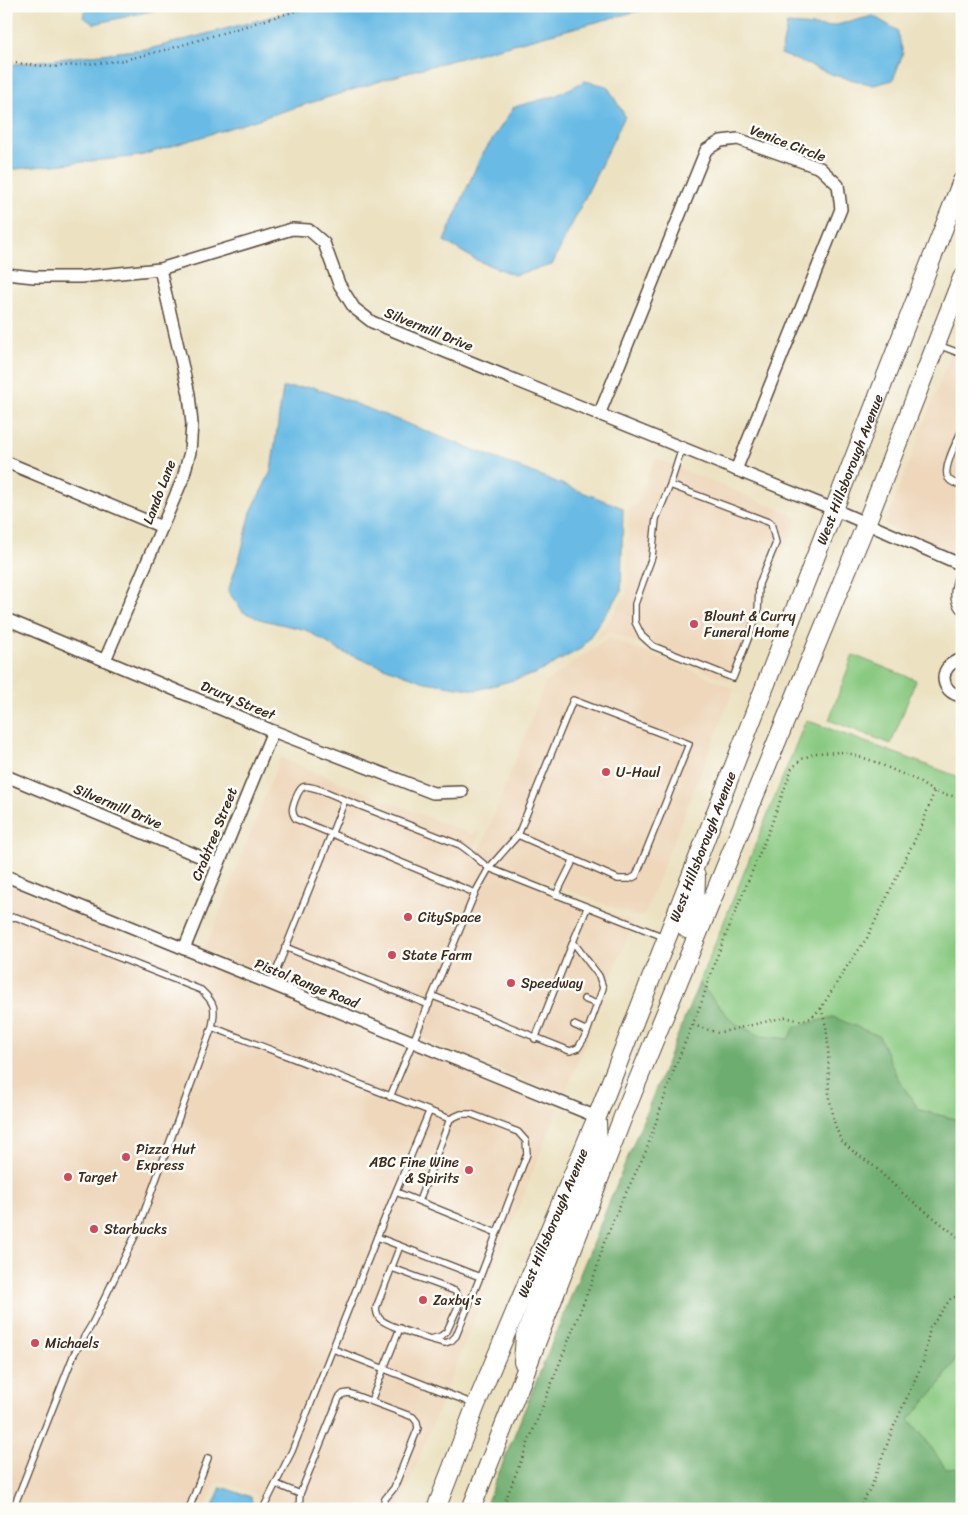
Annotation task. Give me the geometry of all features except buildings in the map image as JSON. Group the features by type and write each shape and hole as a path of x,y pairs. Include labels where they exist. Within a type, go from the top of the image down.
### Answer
{"main road":[{"name":"West Hillsborough Avenue","path":"436,1509 476,1405 597,1117 962,181"},
{"name":"West Hillsborough Avenue","path":"471,1509 624,1114 866,524 962,278"},
{"path":"624,1114 617,1111 617,1103 695,908 696,864"},
{"path":"522,1380 525,1336 598,1148 597,1117"}],"street":[{"name":"Venice Circle","path":"599,415 706,150 721,140 738,139 820,168 838,185 840,209 736,470"},
{"name":"Silvermill Drive","path":"6,274 34,277 80,277 160,269 292,229 308,230 324,243 339,284 354,308 372,322 736,470 962,565"},
{"name":"Lando Lane","path":"105,660 162,527 182,478 190,452 192,424 188,394 160,269"},
{"path":"6,462 162,527"},
{"name":"Drury Street","path":"6,619 273,731 433,793 462,792"},
{"path":"961,696 949,691 944,680 944,674 950,664 962,660"},
{"name":"Crabtree Street","path":"184,949 273,731"},
{"name":"Silvermill Drive","path":"6,776 218,864"},
{"name":"Pistol Range Road","path":"6,876 597,1117"}],"lane":[{"path":"936,344 962,354"},
{"path":"962,430 946,469 947,477 952,482 962,485"},
{"path":"670,486 771,523 776,543 759,584 758,613 733,678 653,646 642,636 635,622 635,604 652,557 656,519 670,486 682,448"},
{"path":"962,565 954,590 954,602 962,612"},
{"path":"390,1097 475,893 489,868 518,835 573,700 689,744 636,876 630,879 618,879 518,835"},
{"path":"475,893 296,819 292,807 298,792 303,787 310,786 460,845 470,851 489,868 667,939"},
{"path":"271,984 345,800"},
{"path":"556,895 574,859"},
{"path":"535,1039 587,908"},
{"path":"6,918 16,917 201,990 212,1000 216,1012 136,1234 92,1324 74,1354 13,1509"},
{"path":"433,996 570,1052 578,1048 587,1031 603,988 599,976 573,942"},
{"path":"285,947 429,1005"},
{"path":"555,988 562,991"},
{"path":"584,999 597,1004"},
{"path":"545,1014 552,1017"},
{"path":"574,1026 587,1031"},
{"path":"212,1027 450,1120"},
{"path":"263,1509 292,1451 429,1112"},
{"path":"400,1246 376,1308 377,1315 381,1320 400,1328 445,1343 451,1342 456,1336 497,1233 526,1154 526,1142 518,1132 471,1114 461,1114 450,1120 419,1201"},
{"path":"396,1192 497,1233"},
{"path":"377,1237 480,1276"},
{"path":"392,1268 455,1291 459,1298 458,1307 448,1331 441,1336 431,1339"},
{"path":"371,1401 400,1328"},
{"path":"333,1349 476,1405"},
{"path":"299,1509 300,1494 339,1398 343,1394 349,1393 413,1417 418,1428 394,1488 384,1500 381,1509"},
{"path":"189,1509 208,1458"},
{"path":"276,1484 300,1494"}],"path":[{"path":"6,62 53,67 120,61 169,49 312,6"},
{"path":"502,1509 596,1271 603,1245 646,1151 675,1067 693,1025 716,959 772,823 792,768 802,759 814,753 845,752 916,780 934,792 962,798"},
{"path":"693,1025 718,1032 785,1017 801,1022 811,1018 821,1008 867,938 922,825 934,792"},
{"path":"821,1008 828,1044 829,1096 835,1125 841,1140 875,1167 901,1192 962,1240"},
{"path":"859,1509 872,1485 894,1426 923,1362 930,1328 951,1298 962,1296"}],"shaded area":[{"path":"962,325 962,558 885,525"},
{"path":"655,458 798,517 729,681 611,632 607,632 595,640 627,594 629,508 636,504"},
{"name":"U-Haul","path":"608,638 734,689 644,915 638,917 478,855 546,682"},
{"path":"280,758 470,834 481,830 472,854 474,860 633,922 564,1096 200,948 207,944"},
{"path":"6,884 179,958 181,955 558,1109 399,1509 255,1509 258,1500 256,1494 221,1481 215,1485 205,1509 6,1509"}],"green space":[{"path":"853,655 916,680 891,744 829,720"},
{"path":"806,720 962,778 962,1119 959,1120 919,1110 897,1077 879,1036 788,1039 760,1036 733,1022 699,983"},
{"path":"699,983 733,1022 760,1036 788,1039 795,1027 833,1017 879,1036 897,1077 919,1110 959,1120 962,1119 962,1350 940,1384 909,1420 924,1437 946,1469 962,1468 962,1509 484,1509"},
{"path":"962,1350 962,1468 946,1470 924,1437 909,1420 940,1384"}],"water":[{"path":"86,6 173,6 94,24 83,17"},
{"path":"312,6 657,6 419,69 140,156 6,170 6,65 153,48"},
{"path":"873,16 897,30 903,53 893,80 874,85 834,75 781,54 787,24 828,27"},
{"path":"585,81 607,86 625,116 552,265 514,275 476,260 444,241 480,158 514,107 555,96"},
{"path":"313,387 623,508 621,592 582,648 535,674 477,690 425,682 342,652 306,630 263,620 243,612 228,591 241,553 251,512 271,471 283,388"},
{"path":"221,1487 251,1497 252,1502 248,1509 212,1509"}],"place":[{"name":"Blount & Curry Funeral Home","path":"694,624"},
{"name":"U-Haul","path":"606,772"},
{"name":"CitySpace","path":"408,917"},
{"name":"State Farm","path":"392,955"},
{"name":"Speedway","path":"511,983"},
{"name":"Pizza Hut Express","path":"126,1157"},
{"name":"ABC Fine Wine & Spirits","path":"469,1170"},
{"name":"Target","path":"68,1177"},
{"name":"Starbucks","path":"94,1229"},
{"name":"Zaxby's","path":"423,1300"},
{"name":"Michaels","path":"35,1343"}]}
